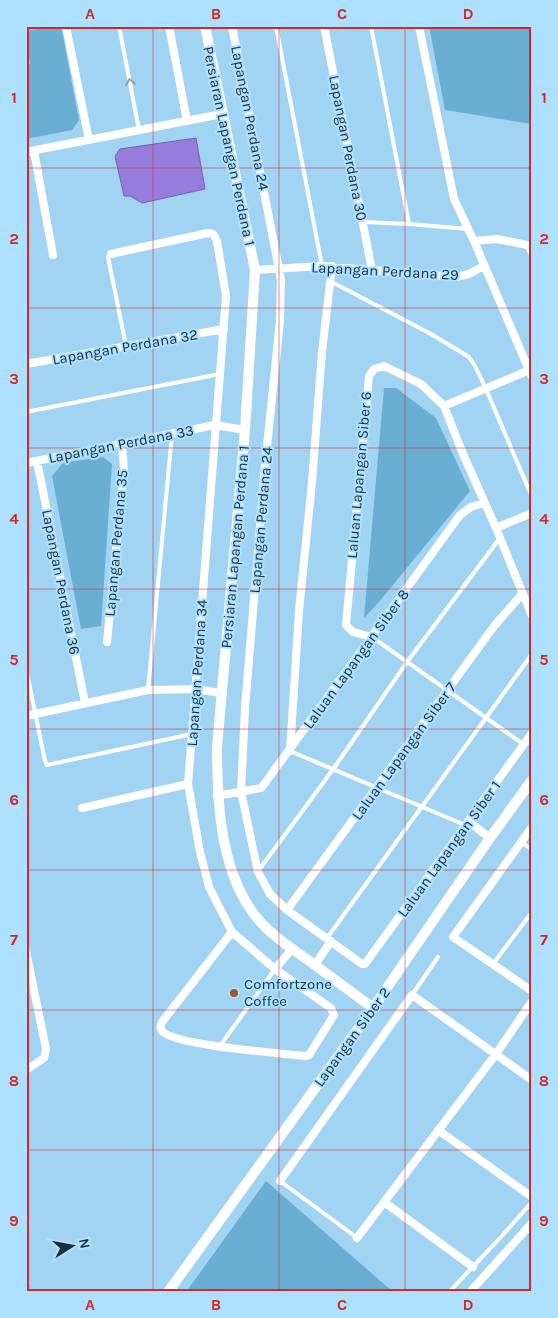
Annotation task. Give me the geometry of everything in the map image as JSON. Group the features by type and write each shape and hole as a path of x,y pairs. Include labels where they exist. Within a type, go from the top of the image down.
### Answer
{"street":[{"path":"66,26 89,140"},
{"path":"169,26 187,121"},
{"name":"Persiaran Lapangan Perdana 1","path":"205,26 255,270 245,430 217,748 217,796 233,876 251,911 262,924 292,949 373,1008"},
{"name":"Lapangan Perdana 24","path":"232,26 281,280 280,320 265,466 245,708 241,792 258,872 270,894 288,910 362,964 365,964"},
{"name":"Lapangan Perdana 30","path":"324,26 372,270"},
{"path":"419,26 454,199 469,229 531,372 444,406"},
{"path":"53,256 30,151 222,114"},
{"name":"Lapangan Perdana 34","path":"111,254 208,233 213,234 217,241 226,296 188,784 200,852 209,887 232,932 275,969 331,1008 334,1015 309,1055 220,1046"},
{"path":"474,241 497,239 529,245"},
{"path":"290,751 299,610 312,482 322,352 332,266"},
{"name":"Lapangan Perdana 29","path":"255,270 332,266 456,277 469,274 484,266"},
{"name":"Lapangan Perdana 32","path":"26,364 224,329"},
{"name":"Laluan Lapangan Siber 6","path":"372,638 353,632 346,624 369,376 374,369 384,366 421,384 444,406 462,454 496,528 532,616"},
{"name":"Lapangan Perdana 33","path":"26,463 215,426 245,430"},
{"name":"Lapangan Perdana 35","path":"107,642 124,469 122,444"},
{"name":"Lapangan Perdana 36","path":"37,461 85,703"},
{"name":"Laluan Lapangan Siber 8","path":"217,796 260,788 290,751 460,515 471,507 484,503"},
{"path":"496,528 532,513"},
{"name":"Laluan Lapangan Siber 7","path":"288,910 495,626 522,594"},
{"path":"26,716 148,690 195,689 221,693"},
{"name":"Laluan Lapangan Siber 1","path":"365,964 532,733"},
{"name":"Lapangan Siber 2","path":"168,1292 373,1008 532,780"},
{"path":"82,808 188,784"},
{"path":"467,823 490,838"},
{"path":"532,827 454,935 455,939 532,991"},
{"path":"220,1046 191,1042 164,1033 160,1025 232,932"},
{"path":"315,965 329,940"},
{"path":"275,969 292,949"},
{"path":"26,950 46,1049 44,1058 26,1070"},
{"path":"280,1181 412,995 532,1080"},
{"path":"357,1238 496,1054 532,1001"},
{"path":"438,1130 532,1197"},
{"path":"384,1202 473,1267"},
{"path":"470,1292 530,1228"}],"lane":[{"path":"119,26 140,130"},
{"path":"276,26 322,266"},
{"path":"371,26 409,224"},
{"path":"363,222 469,229"},
{"path":"529,245 532,258"},
{"path":"111,254 108,257 126,346"},
{"path":"330,281 431,334 469,357 486,389 532,497"},
{"path":"26,412 220,374"},
{"path":"148,690 172,434"},
{"path":"258,872 334,768 407,662 500,538"},
{"path":"372,638 524,744"},
{"path":"329,940 532,654"},
{"path":"26,668 44,761 47,765 192,734"},
{"path":"290,751 334,768 422,807 467,823"},
{"path":"521,842 532,850"},
{"path":"492,965 532,912"},
{"path":"412,995 438,957"},
{"path":"220,1046 275,969"},
{"path":"280,1181 357,1238"},
{"path":"449,1292 532,1202"}],"shaded area":[{"path":"61,26 79,120 72,130 26,139 26,65 30,64 26,31"},
{"path":"429,26 532,26 532,124 445,110"},
{"path":"196,138 205,189 142,203 130,196 124,196 115,156 120,149"},
{"path":"384,388 396,388 436,418 470,491 364,618"},
{"path":"103,457 112,464 101,626 81,629 52,476 63,463"},
{"path":"266,1181 393,1292 186,1292"}],"place":[{"name":"Comfortzone Coffee","path":"234,993"}]}
